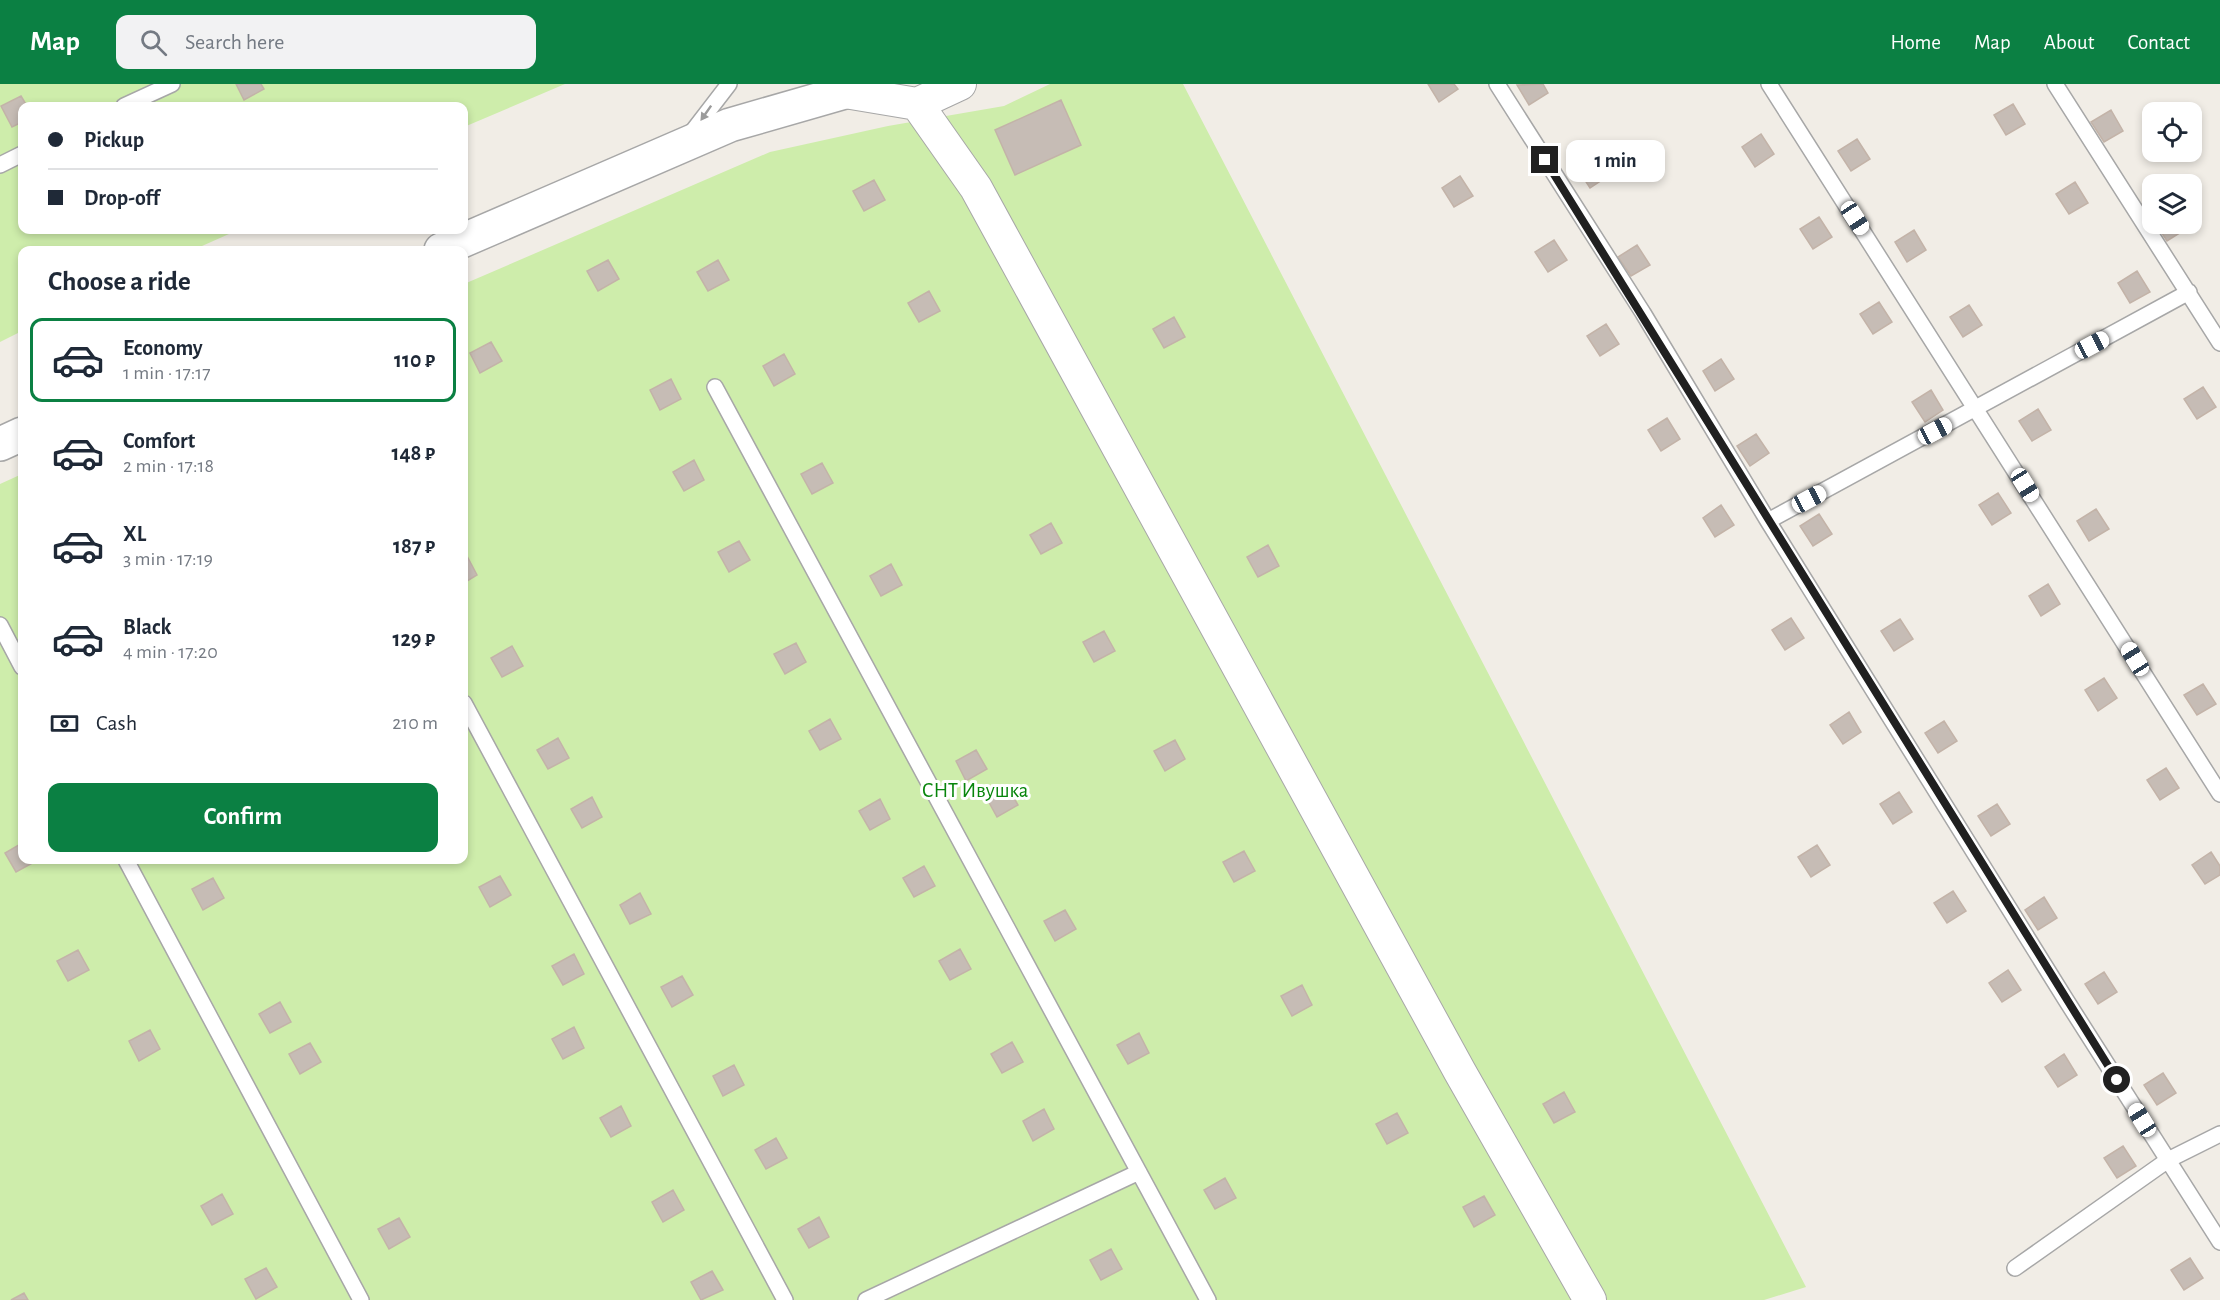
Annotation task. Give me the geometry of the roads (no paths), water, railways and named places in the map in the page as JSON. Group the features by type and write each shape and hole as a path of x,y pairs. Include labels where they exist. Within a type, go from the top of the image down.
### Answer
{"street":[{"path":"450,246 730,125 845,88 916,104 960,84"},
{"path":"916,104 976,188 1460,1072 1590,1300"},
{"path":"0,444 18,436"}],"lane":[{"path":"133,102 172,84"},
{"path":"684,144 729,84"},
{"path":"1497,84 1643,313 1768,521 2220,1242"},
{"path":"1769,84 2220,794"},
{"path":"2055,84 2220,343"},
{"path":"0,165 18,156"},
{"path":"1768,521 2189,292"},
{"path":"715,387 1208,1300"},
{"path":"0,625 18,659"},
{"path":"468,710 785,1300"},
{"path":"128,864 361,1300"},
{"path":"2015,1268 2168,1160 2220,1134"},
{"path":"866,1300 1138,1172"}],"park label":[{"name":"СНТ Ивушка","path":"975,790"}]}
